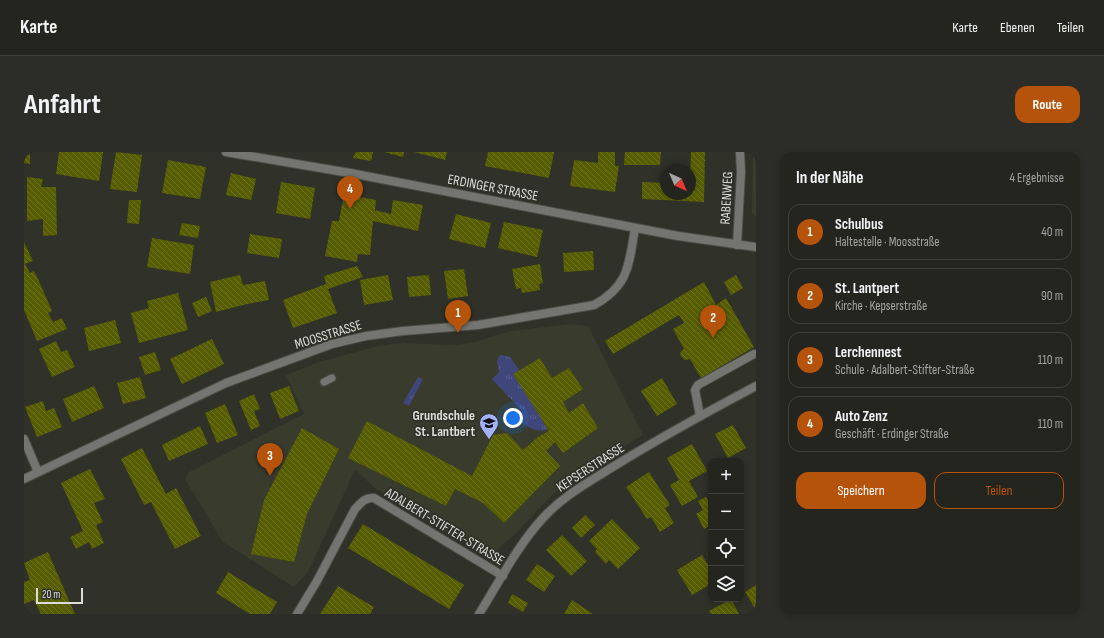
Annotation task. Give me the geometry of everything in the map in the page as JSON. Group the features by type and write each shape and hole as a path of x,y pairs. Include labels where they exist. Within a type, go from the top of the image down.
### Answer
{"street":[{"name":"ERDINGER STRASSE","path":"226,152 350,173 635,228 756,246"},
{"name":"RABENWEG","path":"737,244 741,172 740,152"},
{"name":"MOOSSTRASSE","path":"24,479 226,383 339,342 373,335 478,325 594,305 607,298 624,277 635,228"},
{"path":"700,416 694,390 698,385 754,354"},
{"name":"KEPSERSTRASSE","path":"479,614 534,529 551,509 563,499 582,485 628,458 700,416 756,386"},
{"path":"24,439 38,472"},
{"name":"ADALBERT-STIFTER-STRASSE","path":"296,614 320,575 355,509 363,500 370,497 503,576"}],"lane":[{"path":"324,382 332,378"}],"shaded area":[{"path":"753,157 756,157 756,218 752,213"},
{"name":"Grundschule St. Lantbert","path":"571,324 588,326 643,435 572,477 553,494 514,535 489,557 376,489 355,470 308,572 294,587 223,542 185,479 189,472 304,414 286,375 319,362 378,346 402,343 455,345 475,342 510,331"}],"green space":[{"path":"502,355 510,357 519,370 514,374 548,430 535,430 517,420 522,411 492,379 499,372 497,362 499,356"},
{"path":"418,377 423,379 409,406 403,403"}],"building":[{"path":"24,152 30,152 30,164 24,163"},
{"path":"59,152 103,152 99,181 56,174"},
{"path":"116,152 142,155 137,192 110,189"},
{"path":"356,152 373,152 371,161 353,158"},
{"path":"384,152 404,152 403,157"},
{"path":"414,152 447,152 445,160"},
{"path":"488,152 554,152 549,178 485,166"},
{"path":"598,152 615,152 615,166 619,166 615,192 570,186 574,160 598,163"},
{"path":"625,152 661,152 660,165 624,165"},
{"path":"691,152 705,152 704,202 663,200 696,200 696,164 691,164"},
{"path":"168,160 206,167 200,199 162,193"},
{"path":"231,173 256,179 251,200 226,195"},
{"path":"27,177 43,179 41,187 56,187 57,235 43,236 43,219 27,221"},
{"path":"281,182 315,188 310,219 276,213"},
{"path":"642,182 660,183 660,200 642,199"},
{"path":"344,194 376,200 375,210 391,214 393,200 423,205 418,231 373,221 370,255 358,254 357,262 325,256 332,221 339,221"},
{"path":"129,200 141,200 139,224 127,223"},
{"path":"456,214 491,223 485,248 449,239"},
{"path":"504,222 543,230 537,257 498,248"},
{"path":"182,223 200,226 198,238 179,235"},
{"path":"250,234 282,239 279,258 247,253"},
{"path":"152,238 194,245 190,274 147,267"},
{"path":"24,242 33,261 25,264 30,273 34,271 38,279 52,311 48,313 53,322 62,318 67,329 37,341 24,310"},
{"path":"593,251 594,270 564,272 563,253"},
{"path":"540,264 543,283 539,284 540,290 522,293 521,288 516,289 512,269"},
{"path":"357,266 363,277 328,289 337,313 293,328 283,300 326,284 324,276"},
{"path":"464,269 468,296 448,299 444,271"},
{"path":"240,275 243,285 265,281 269,300 216,312 210,282"},
{"path":"388,275 393,300 364,305 360,280"},
{"path":"429,275 431,295 409,297 407,277"},
{"path":"736,275 743,288 731,295 724,282"},
{"path":"704,282 716,305 726,298 754,347 701,378 690,359 685,360 680,355 681,351 684,349 673,329 684,323 679,315 613,354 605,341"},
{"path":"178,293 188,330 139,343 131,313 149,308 147,301"},
{"path":"206,297 212,311 198,317 192,303"},
{"path":"115,320 121,343 89,351 84,328"},
{"path":"212,339 224,364 182,384 170,359"},
{"path":"56,341 61,352 67,350 75,367 52,377 39,349"},
{"path":"155,352 161,370 145,375 139,357"},
{"path":"540,358 552,378 569,368 583,389 563,402 569,413 583,403 598,428 563,453 555,442 546,451 560,466 504,523 483,503 455,489 446,506 348,458 367,421 472,476 493,435 507,433 523,450 538,437 549,431 513,374"},
{"path":"140,377 146,398 123,404 117,383"},
{"path":"662,378 677,404 657,416 641,391"},
{"path":"94,386 104,408 72,422 63,399"},
{"path":"289,386 299,411 280,419 270,393"},
{"path":"254,394 260,409 254,411 260,426 251,430 239,401"},
{"path":"43,401 46,411 54,408 62,427 37,437 25,407"},
{"path":"225,404 238,435 217,443 205,413"},
{"path":"733,425 746,448 728,458 715,434"},
{"path":"200,426 208,444 169,461 162,445"},
{"path":"302,428 339,449 307,514 294,562 251,554 264,500"},
{"path":"692,444 707,471 689,481 698,497 682,506 670,485 679,480 667,458"},
{"path":"142,448 166,494 176,488 201,536 175,549 151,502 144,505 121,459"},
{"path":"90,469 105,499 94,503 103,522 96,525 104,543 92,549 89,542 76,549 70,537 83,531 61,483"},
{"path":"649,472 670,505 665,508 674,523 660,532 651,517 647,519 626,487"},
{"path":"706,497 708,500 708,527 704,529 696,514 703,510 698,501"},
{"path":"585,515 595,525 581,538 572,528"},
{"path":"612,519 640,548 618,569 609,560 606,564 595,552 597,549 589,541"},
{"path":"363,524 464,585 449,609 348,548"},
{"path":"562,535 587,561 571,576 546,550"},
{"path":"48,552 75,614 41,614 34,600 24,604 24,582 30,580 24,563"},
{"path":"702,555 708,565 708,586 692,595 677,570"},
{"path":"537,564 555,576 544,592 526,580"},
{"path":"228,572 277,602 270,614 250,614 216,593"},
{"path":"756,585 756,610 745,592"},
{"path":"338,586 374,607 370,614 320,614"},
{"path":"512,594 528,603 523,612 508,603"},
{"path":"572,600 593,614 564,614"},
{"path":"726,602 733,602 739,614 711,614 709,611"}],"place":[{"name":"Auto Zenz","path":"350,209"},
{"name":"Schulbus","path":"458,333"},
{"name":"St. Lantpert","path":"713,338"},
{"name":"Grundschule St. Lantbert","path":"489,440"},
{"name":"Lerchennest","path":"270,476"}]}
